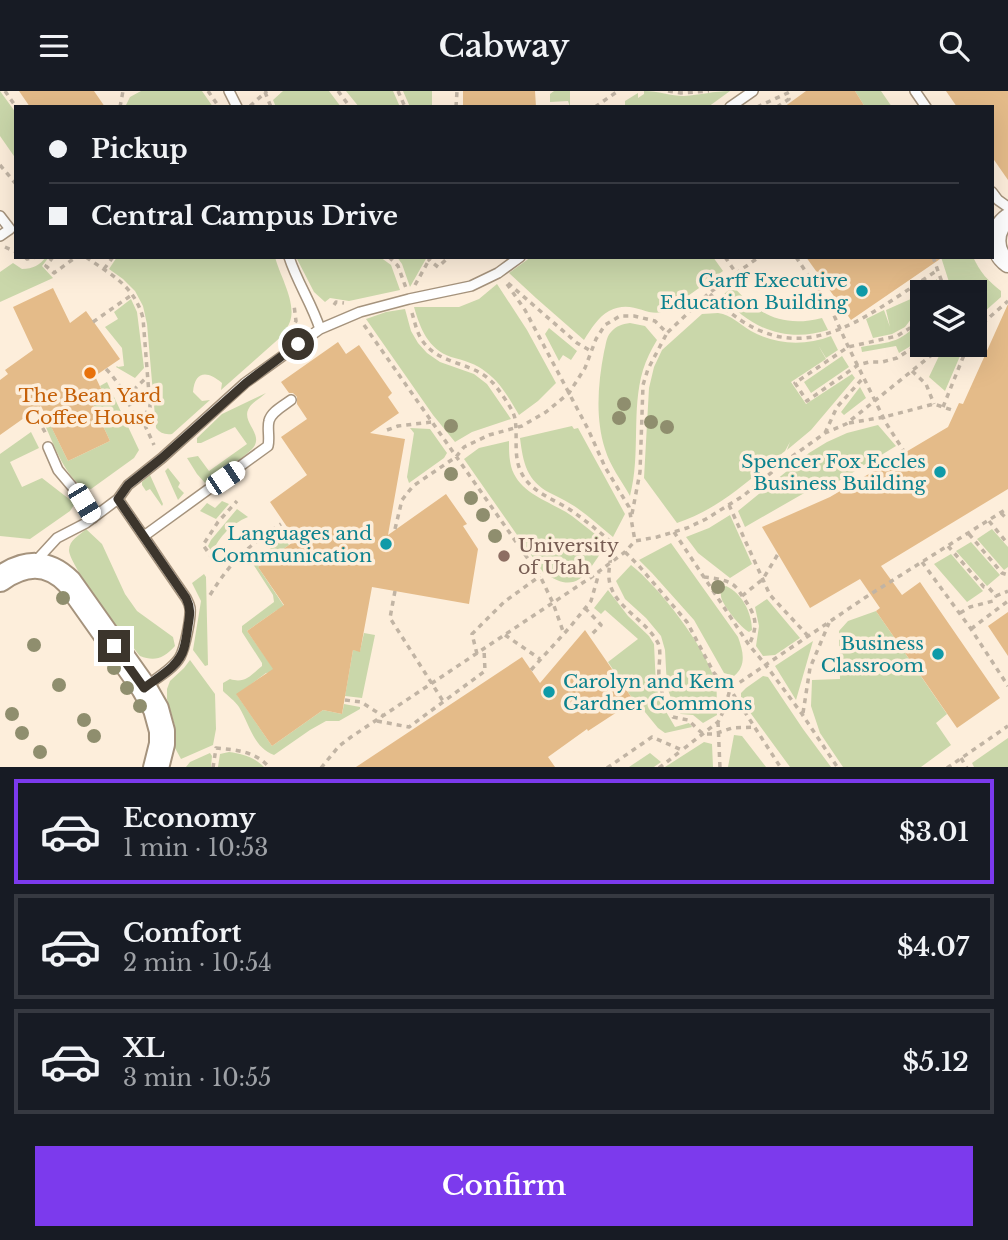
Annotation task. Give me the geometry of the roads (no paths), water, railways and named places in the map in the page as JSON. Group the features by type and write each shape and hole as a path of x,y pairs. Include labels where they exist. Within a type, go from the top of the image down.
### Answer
{"street":[{"path":"1008,218 1004,220 994,240 1003,260 1008,263"},
{"path":"0,579 32,565 53,569 69,582 156,709 162,731 156,767"}],"lane":[{"path":"733,105 753,91"},
{"path":"994,194 1008,207"},
{"path":"0,216 10,229 0,236"},
{"path":"290,259 320,329"},
{"path":"32,565 57,538 93,518 118,499 128,485 246,383 320,329 360,312 471,286 498,273 517,259"},
{"path":"144,536 268,446 268,422 272,413 291,400"},
{"path":"48,447 58,470 80,496 93,518"},
{"path":"118,499 186,598 190,611 180,658 144,688"}],"place":[{"name":"Garff Executive Education Building","path":"862,291"},
{"name":"The Bean Yard Coffee House","path":"90,373"},
{"name":"Spencer Fox Eccles Business Building","path":"940,472"},
{"name":"Languages and Communication","path":"386,544"},
{"name":"University of Utah","path":"504,556"},
{"name":"Business Classroom","path":"938,654"},
{"name":"Carolyn and Kem Gardner Commons","path":"549,692"}]}
